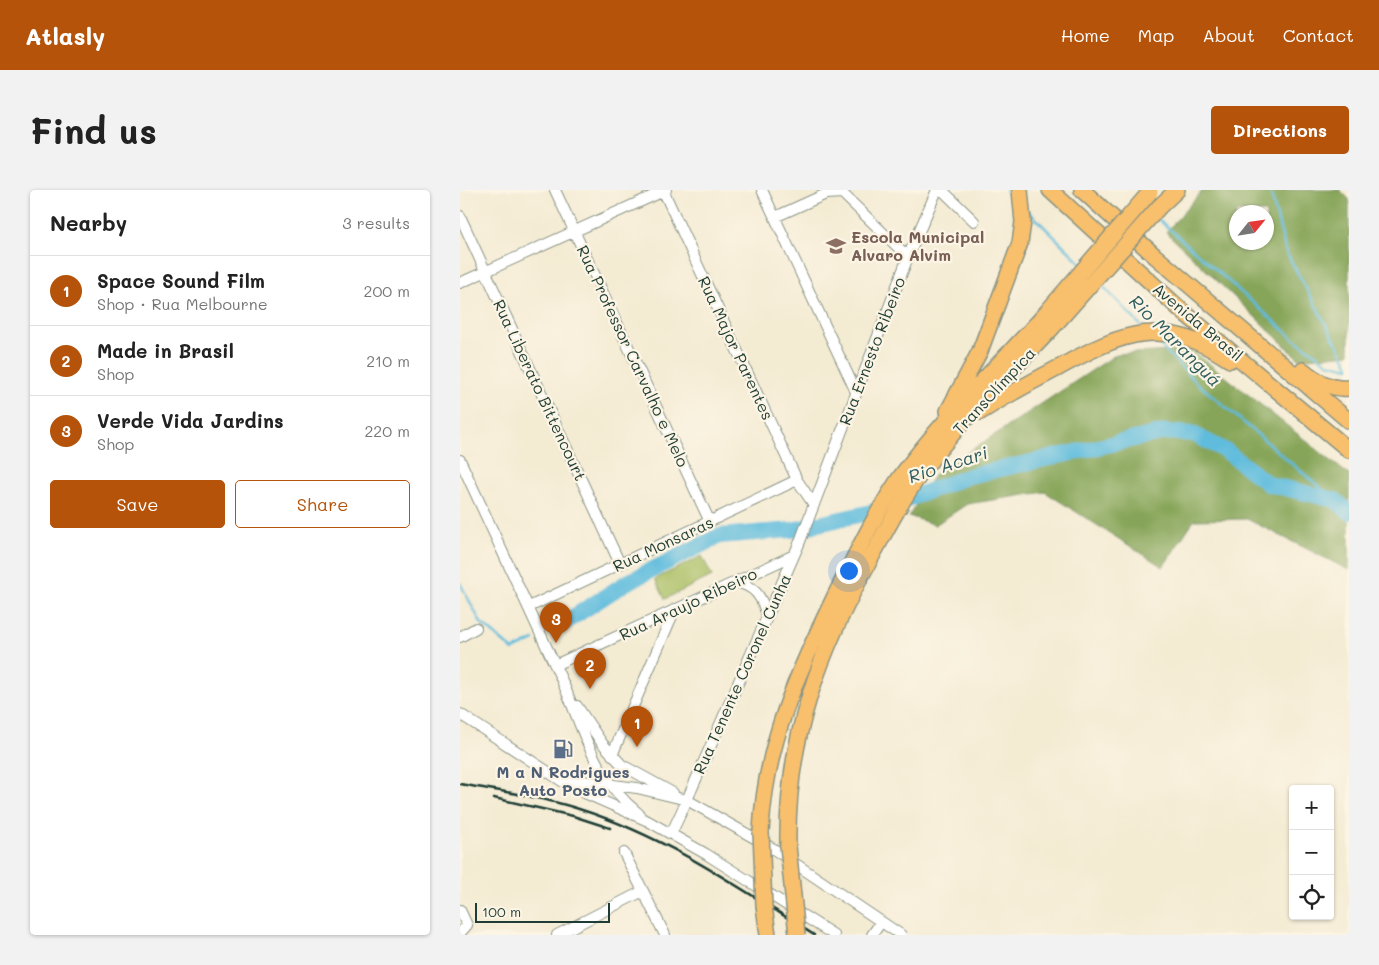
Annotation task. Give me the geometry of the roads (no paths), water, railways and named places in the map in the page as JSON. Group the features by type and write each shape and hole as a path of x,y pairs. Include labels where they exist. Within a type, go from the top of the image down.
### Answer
{"highway":[{"path":"918,456 966,381 980,351 1020,242 1023,222 1020,190"},
{"name":"Avenida Brasil","path":"1050,190 1182,310 1349,450"},
{"name":"Avenida Brasil","path":"1082,190 1155,256 1349,421"},
{"name":"TransOlímpica","path":"797,935 788,846 790,784 805,710 818,668 830,640 885,531 905,497 963,422 1052,329 1159,207 1177,190"},
{"name":"TransOlímpica","path":"768,935 764,906 761,832 765,779 784,712 803,664 862,540 887,498 918,456 1040,320 1151,191"},
{"path":"1155,256 1170,261 1314,379 1329,386 1349,388"},
{"path":"963,422 1082,355 1119,338 1147,333 1172,334 1210,348 1270,383"}],"street":[{"name":"Rua Professor Carvalho e Melo","path":"556,190 710,522"},
{"path":"460,283 664,190"},
{"name":"Rua Major Parentes","path":"664,190 812,509"},
{"path":"762,190 856,392"},
{"name":"Rua Ernesto Ribeiro","path":"812,509 908,257 937,190"},
{"path":"942,190 974,221"},
{"path":"775,217 826,194 842,192 908,257"},
{"name":"Rua Liberato Bittencourt","path":"460,216 620,564"},
{"path":"460,460 567,691 588,745 610,786 648,821"},
{"name":"Rua Monsaras","path":"529,607 797,480"},
{"name":"Rua Tenente Coronel Cunha","path":"671,834 688,800 799,544 812,509"},
{"name":"Rua Araujo Ribeiro","path":"555,665 794,555"},
{"path":"734,582 748,585 757,592 767,616"},
{"path":"612,755 675,609"},
{"path":"460,637 476,628"},
{"path":"567,691 612,755 631,771 688,800 772,848 901,935"},
{"path":"460,714 571,787 648,821 706,854 834,935"},
{"path":"548,772 582,781 637,788 688,800"},
{"path":"624,853 665,935"},
{"path":"557,935 643,891"},
{"path":"460,910 467,926 460,933"},
{"path":"872,935 881,922"}],"waterway":[{"name":"Rio Maranguá","path":"1006,190 1014,197"},
{"path":"1270,190 1286,252 1349,366"},
{"name":"Rio Maranguá","path":"1027,210 1082,264"},
{"path":"1157,218 1294,339 1328,363 1349,368"},
{"name":"Rio Maranguá","path":"1099,282 1144,329"},
{"name":"Rio Maranguá","path":"1155,340 1197,383 1335,500"},
{"name":"Rio Acari","path":"561,625 624,584 719,536 792,530 876,511 969,476 1165,432 1193,434 1226,451 1268,484 1335,500 1349,512"},
{"path":"460,583 481,623 513,650 534,640"}],"railway":[{"path":"460,784 550,801 611,820 701,864 814,935"},
{"path":"494,798 573,816 610,828"}],"place":[{"name":"Escola Municipal Alvaro Alvim","path":"836,246"},
{"name":"Verde Vida Jardins","path":"556,643"},
{"name":"Made in Brasil","path":"590,689"},
{"name":"Space Sound Film","path":"637,747"},
{"name":"M a N Rodrigues Auto Posto","path":"563,749"}]}
